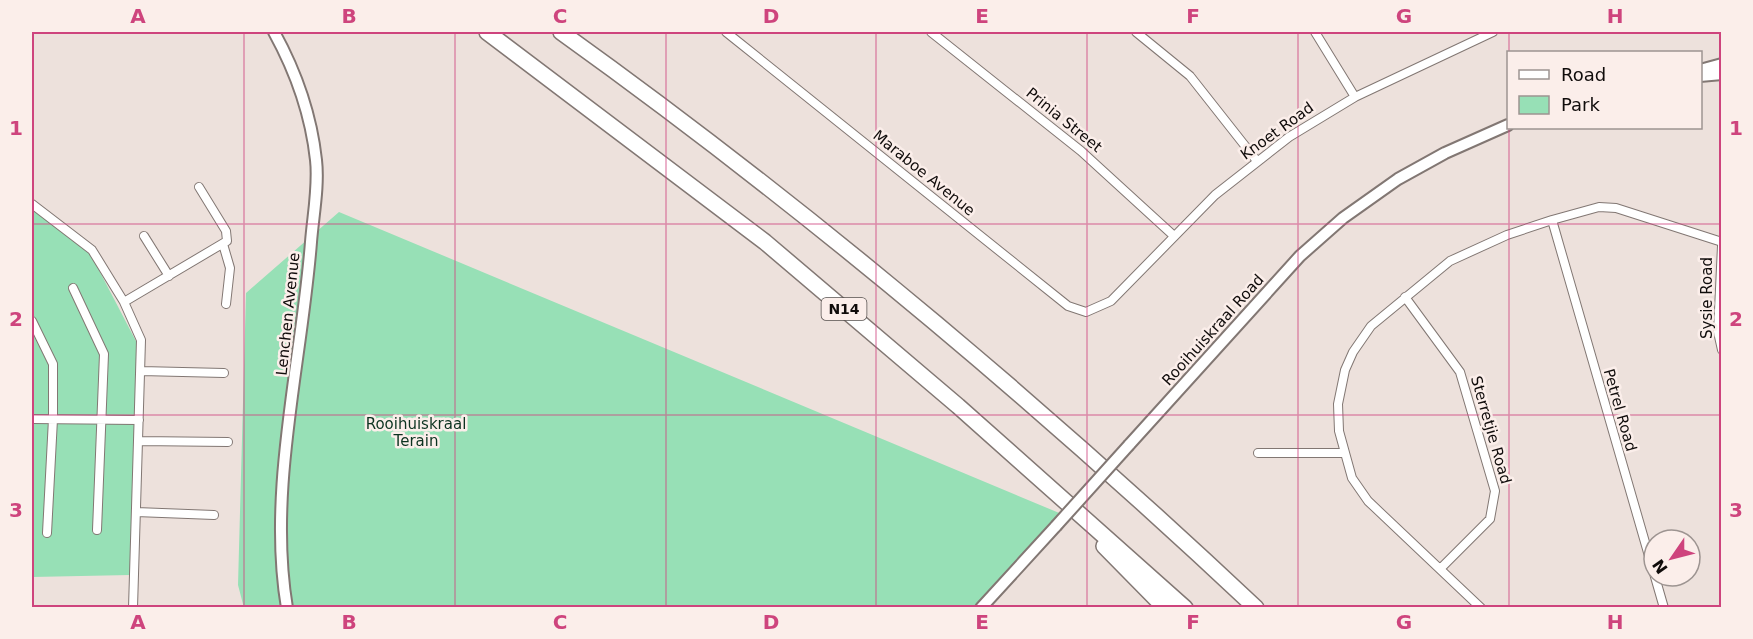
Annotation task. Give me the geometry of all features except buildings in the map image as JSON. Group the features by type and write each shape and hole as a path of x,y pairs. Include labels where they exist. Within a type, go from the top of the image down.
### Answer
{"highway":[{"name":"N14","path":"487,32 765,242 892,350 1185,608"},
{"path":"561,32 780,198 992,371 1182,538 1256,608"},
{"path":"892,350 916,377 1082,524 1165,608"}],"main road":[{"name":"Lenchen Avenue","path":"274,32 290,62 304,98 317,162 309,271 279,538 287,608"},
{"path":"1702,74 1722,64"},
{"path":"1702,74 1722,69"},
{"path":"1702,74 1722,74"},
{"name":"Rooihuiskraal Road","path":"981,608 1300,256 1342,218 1398,179 1436,158 1507,126"}],"street":[{"name":"Maraboe Avenue","path":"726,32 1068,306 1086,312 1111,301"},
{"name":"Prinia Street","path":"931,32 1081,151 1174,236"},
{"path":"1136,32 1190,76 1257,161"},
{"path":"1315,32 1355,97"},
{"name":"Knoet Road","path":"1111,301 1215,195 1257,161 1319,117 1355,97 1493,32"},
{"path":"124,302 227,241 227,234 199,187"},
{"path":"32,204 92,250 124,302 141,340 133,608"},
{"path":"1481,608 1442,568 1368,501 1352,478 1343,453 1338,404 1345,370 1353,352 1371,326 1450,261 1497,239 1552,220 1608,206 1722,244"},
{"name":"Petrel Road","path":"1552,220 1664,608"},
{"path":"144,236 169,276"},
{"path":"223,244 230,268 226,304"},
{"name":"Sysie Road","path":"1722,244 1718,332 1722,351"},
{"path":"73,288 104,351 97,530"},
{"name":"Sterretjie Road","path":"1405,297 1444,346 1460,372 1495,491 1490,519 1442,568"},
{"path":"32,321 52,364 53,419 47,532"},
{"path":"141,371 224,373"},
{"path":"32,421 53,419 139,420"},
{"path":"138,441 228,442"},
{"path":"1258,453 1343,453"},
{"path":"136,512 214,515"}],"green space":[{"path":"32,209 89,251 138,345 130,575 32,577"},
{"name":"Rooihuiskraal Terain","path":"339,212 1064,515 977,607 244,608 238,585 246,293"}]}
